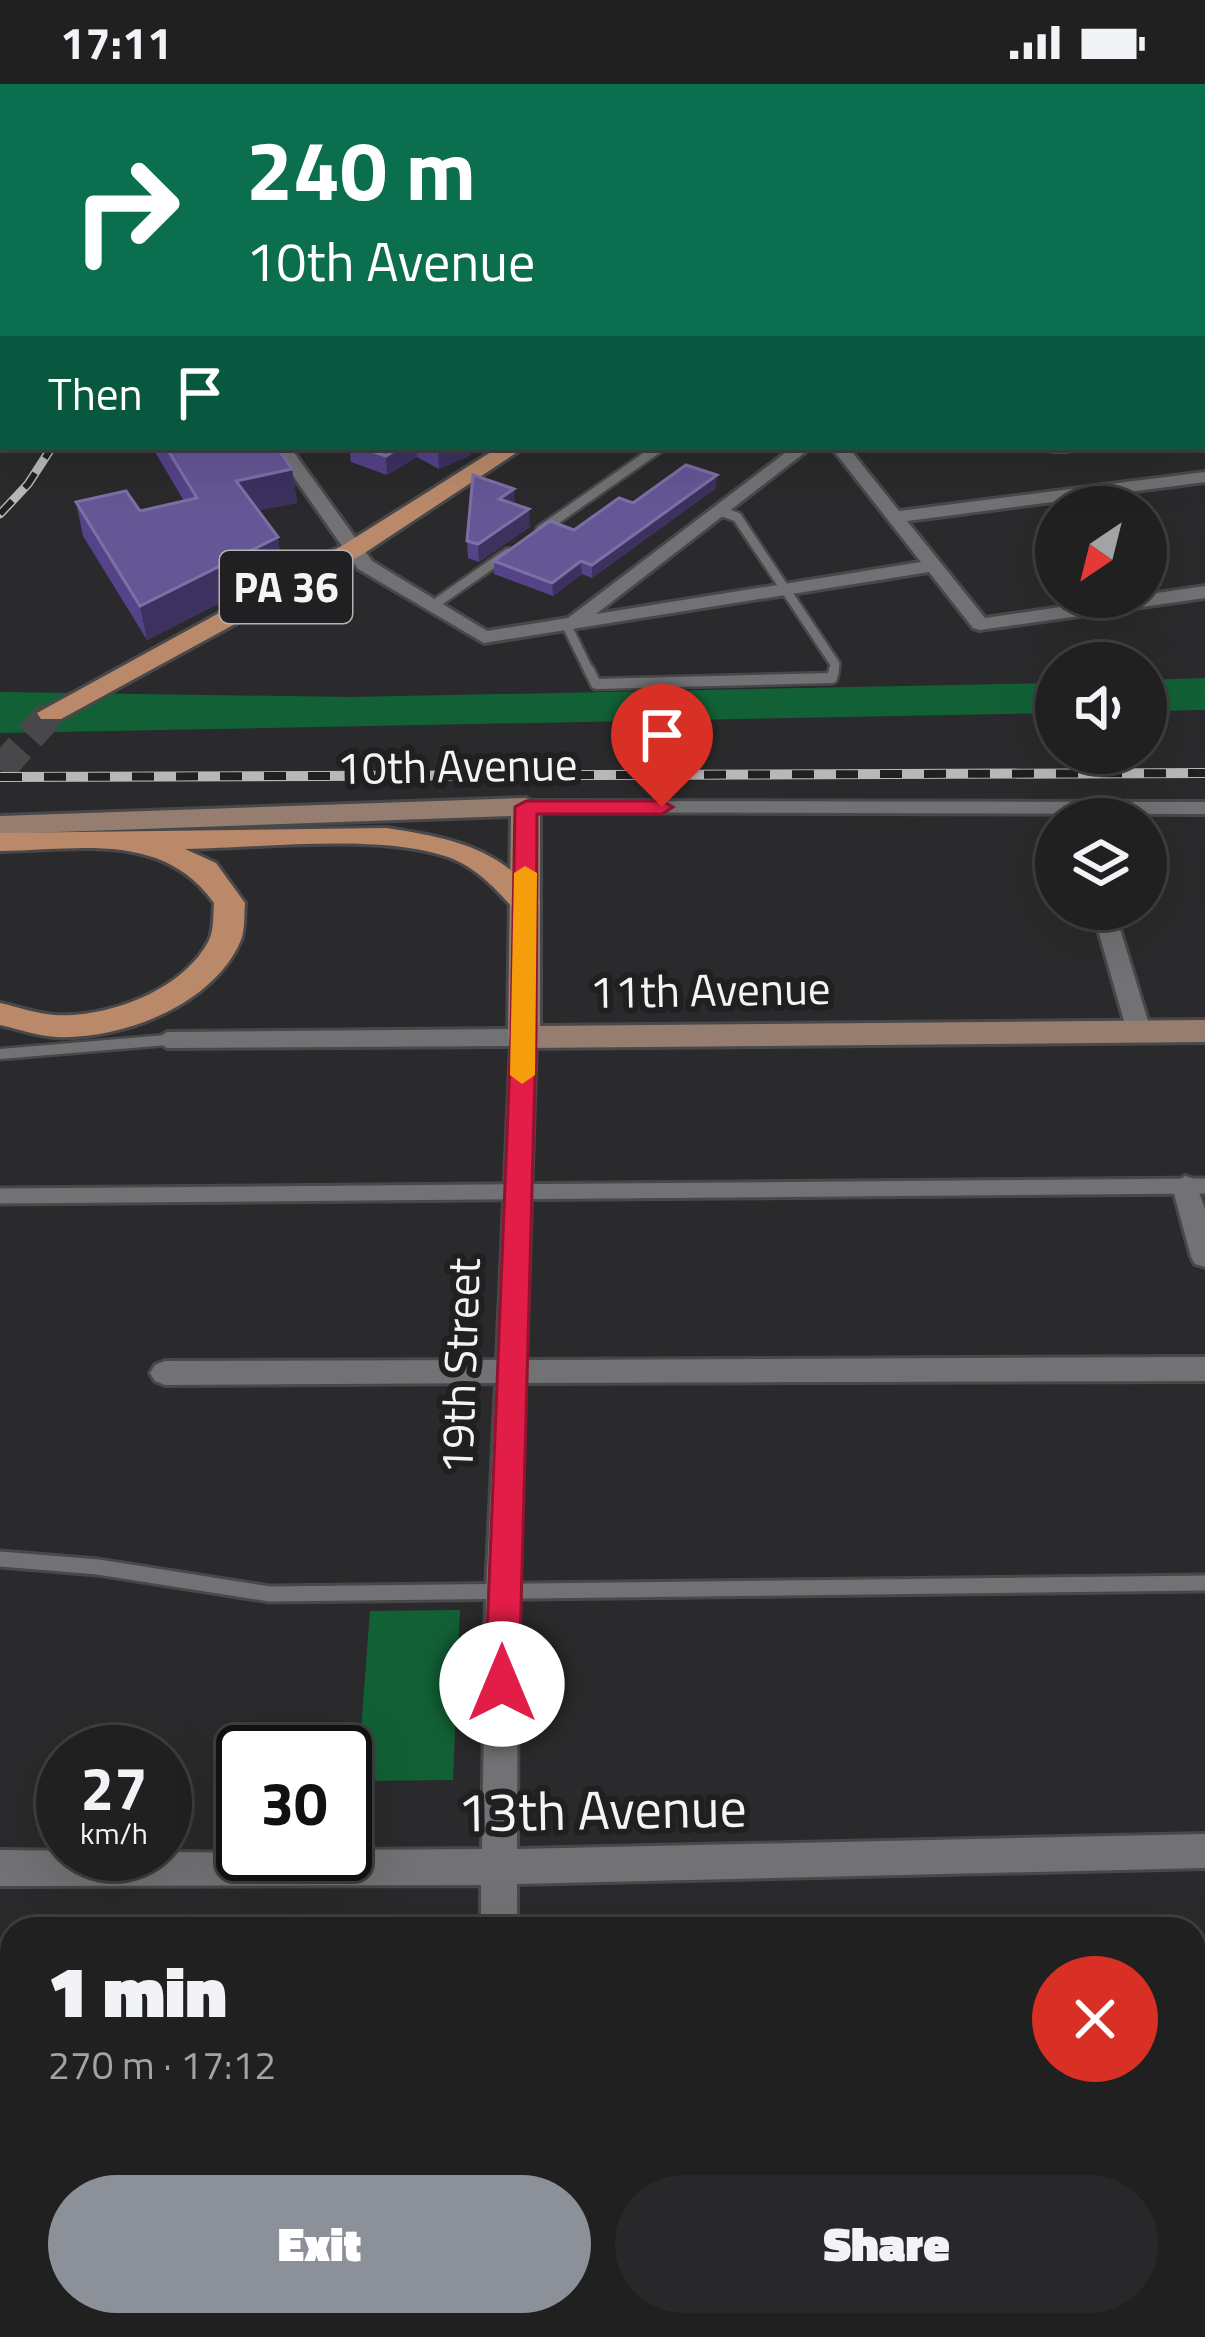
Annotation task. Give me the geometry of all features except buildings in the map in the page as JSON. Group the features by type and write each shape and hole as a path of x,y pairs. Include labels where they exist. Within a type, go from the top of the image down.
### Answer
{"main road":[{"name":"PA 36","path":"51,713 354,549 509,450"},
{"path":"0,842 40,832 134,838 416,840 473,857 500,874 525,902"},
{"path":"0,1014 41,1024 102,1023 150,1009 205,975 229,937 230,904 215,880 194,863 134,838"}],"street":[{"path":"283,450 364,565 484,637 934,566"},
{"path":"574,622 800,450"},
{"path":"841,450 980,624 1205,592"},
{"path":"894,517 1205,477"},
{"name":"10th Avenue","path":"0,825 40,832 526,807 1035,813"},
{"name":"19th Street","path":"500,1917 502,1593 524,1036 526,807"},
{"name":"10th Avenue","path":"1167,809 1205,808"},
{"path":"1109,930 1139,1031"},
{"name":"11th Avenue","path":"167,1040 1205,1031"},
{"path":"1195,1186 1205,1257"},
{"path":"165,1373 1205,1369"},
{"name":"13th Avenue","path":"0,1868 502,1867 1205,1851"}],"lane":[{"path":"432,606 656,450"},
{"path":"574,622 568,628 596,684 832,678 835,664 737,517 720,511"},
{"name":"11th Avenue","path":"0,1054 167,1040"},
{"path":"0,1196 1195,1186"},
{"path":"0,1559 98,1567 270,1594 1205,1583"}],"green space":[{"path":"1205,678 1205,710 1167,711 1167,679"},
{"path":"1035,683 1035,713 0,733 0,692 351,697"},
{"path":"460,1610 453,1780 372,1781 372,1725 361,1725 370,1611"}],"tunnel":[{"path":"0,770 51,713"}],"railway":[{"path":"0,514 50,450"},
{"path":"0,777 1205,773"}],"slow traffic":[{"path":"522,1075 525,873"}],"route":[{"path":"502,1684 524,1036 526,807 662,807"}]}
